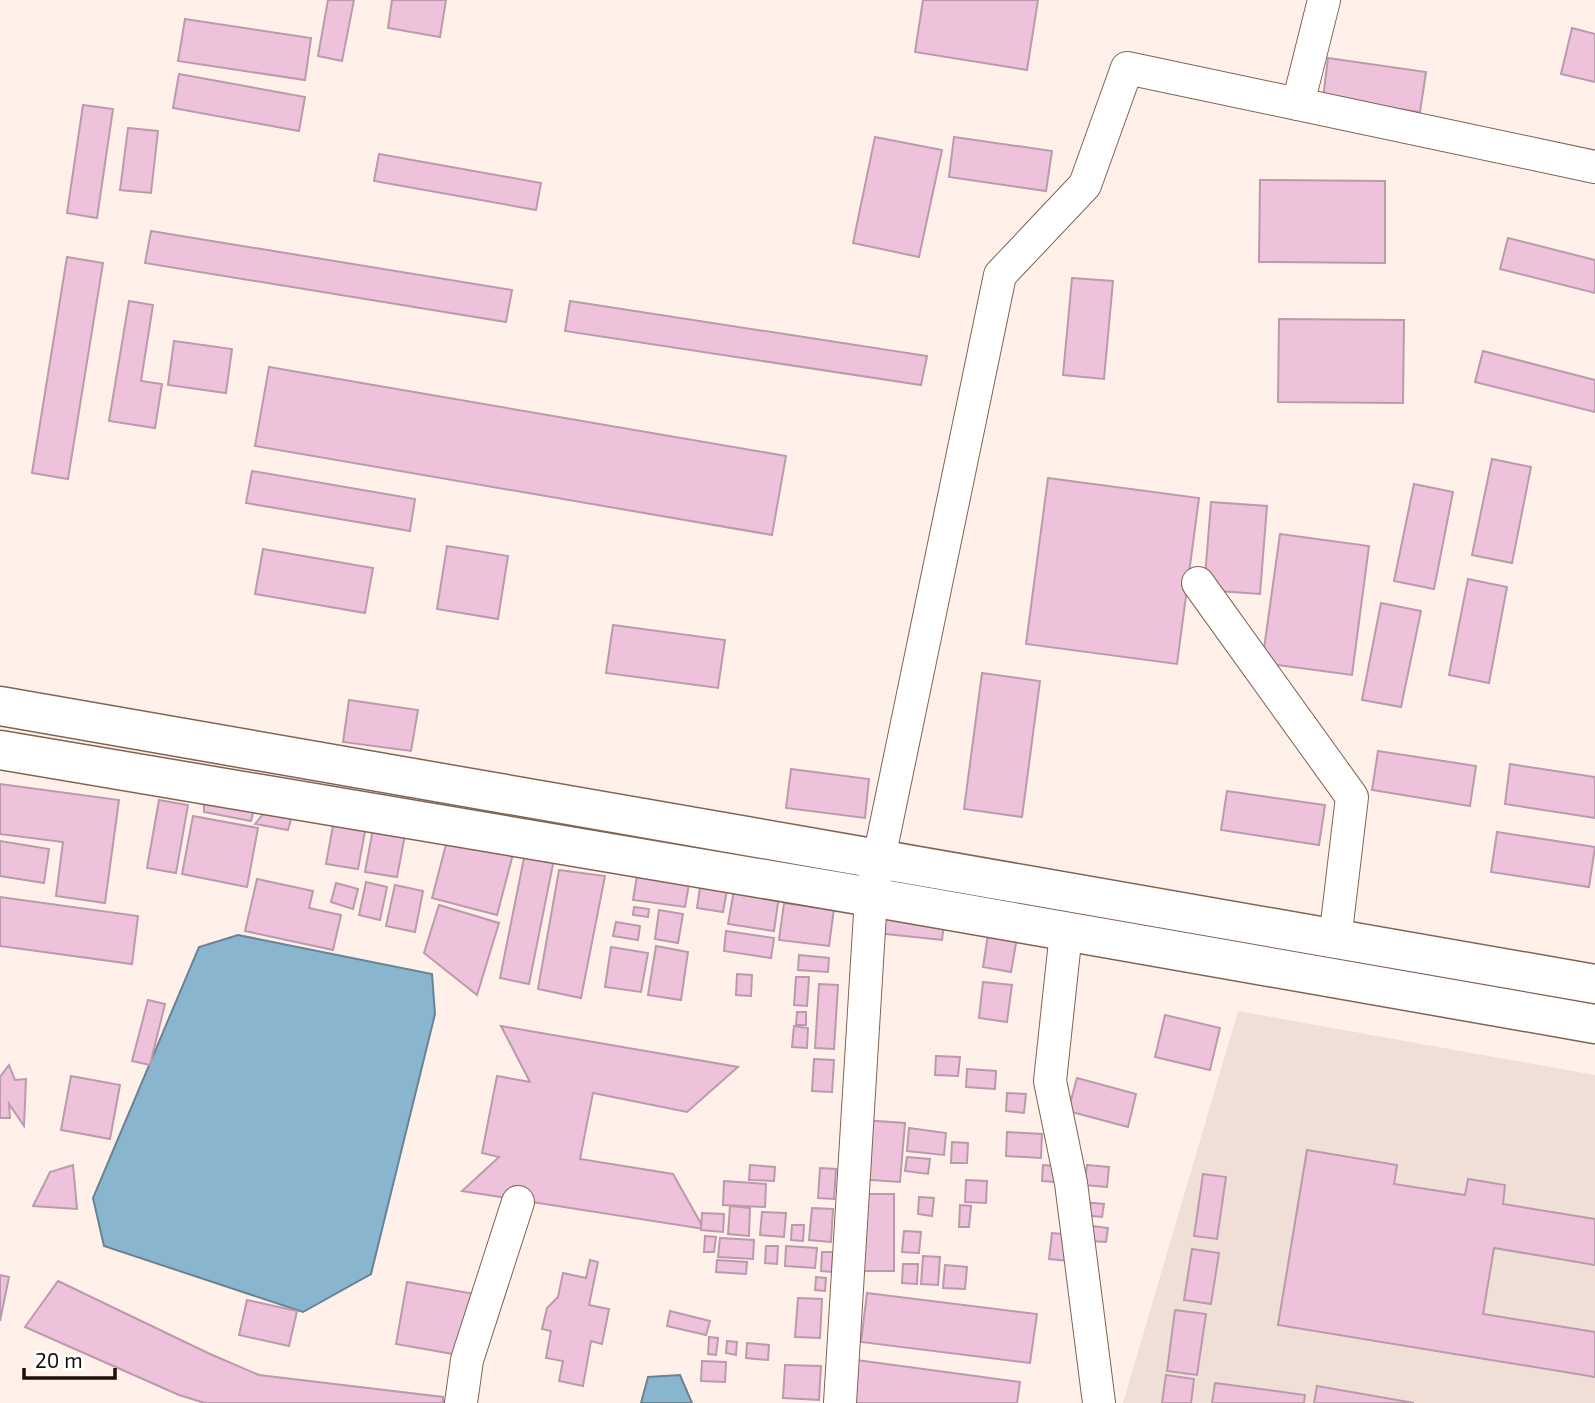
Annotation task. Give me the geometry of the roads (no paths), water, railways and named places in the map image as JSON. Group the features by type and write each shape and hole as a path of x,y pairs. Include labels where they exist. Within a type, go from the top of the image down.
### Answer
{"highway":[{"path":"0,706 440,781 1082,897 1595,984"},
{"path":"0,750 871,897 1595,1024"}],"street":[{"path":"1298,104 1324,0"},
{"path":"840,1403 871,897 1000,275 1085,185 1127,68 1595,167"},
{"path":"1198,583 1352,797 1335,940"},
{"path":"1066,932 1051,1081 1071,1183 1099,1403"},
{"path":"461,1403 467,1360 518,1202"}],"water":[{"path":"238,935 432,974 435,1014 371,1274 303,1312 104,1246 93,1198 199,947"},
{"path":"680,1375 692,1403 641,1403 648,1377"}]}
